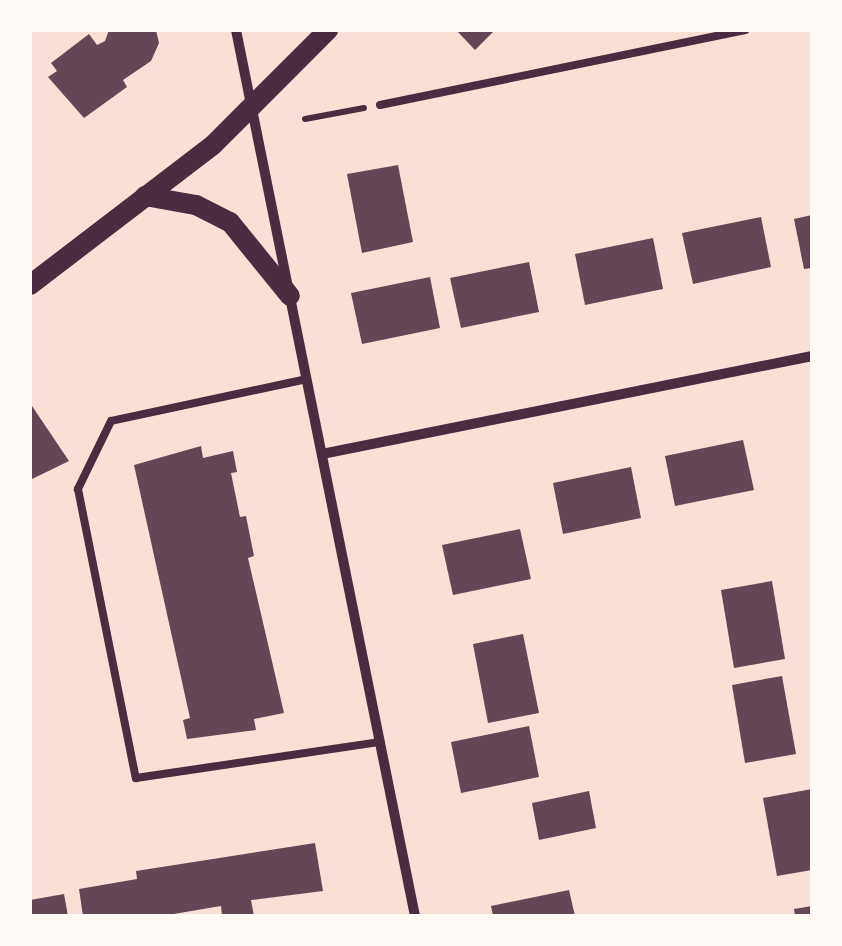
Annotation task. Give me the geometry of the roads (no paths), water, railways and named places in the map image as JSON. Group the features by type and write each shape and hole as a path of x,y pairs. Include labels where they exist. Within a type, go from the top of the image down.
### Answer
{"main road":[{"path":"30,285 252,110 328,30"},
{"path":"145,196 196,205 230,222 290,296"}],"street":[{"path":"236,30 415,916"},
{"path":"322,454 812,356"}],"lane":[{"path":"380,105 745,30"},
{"path":"307,379 111,421 78,489 136,778 380,742"}]}
